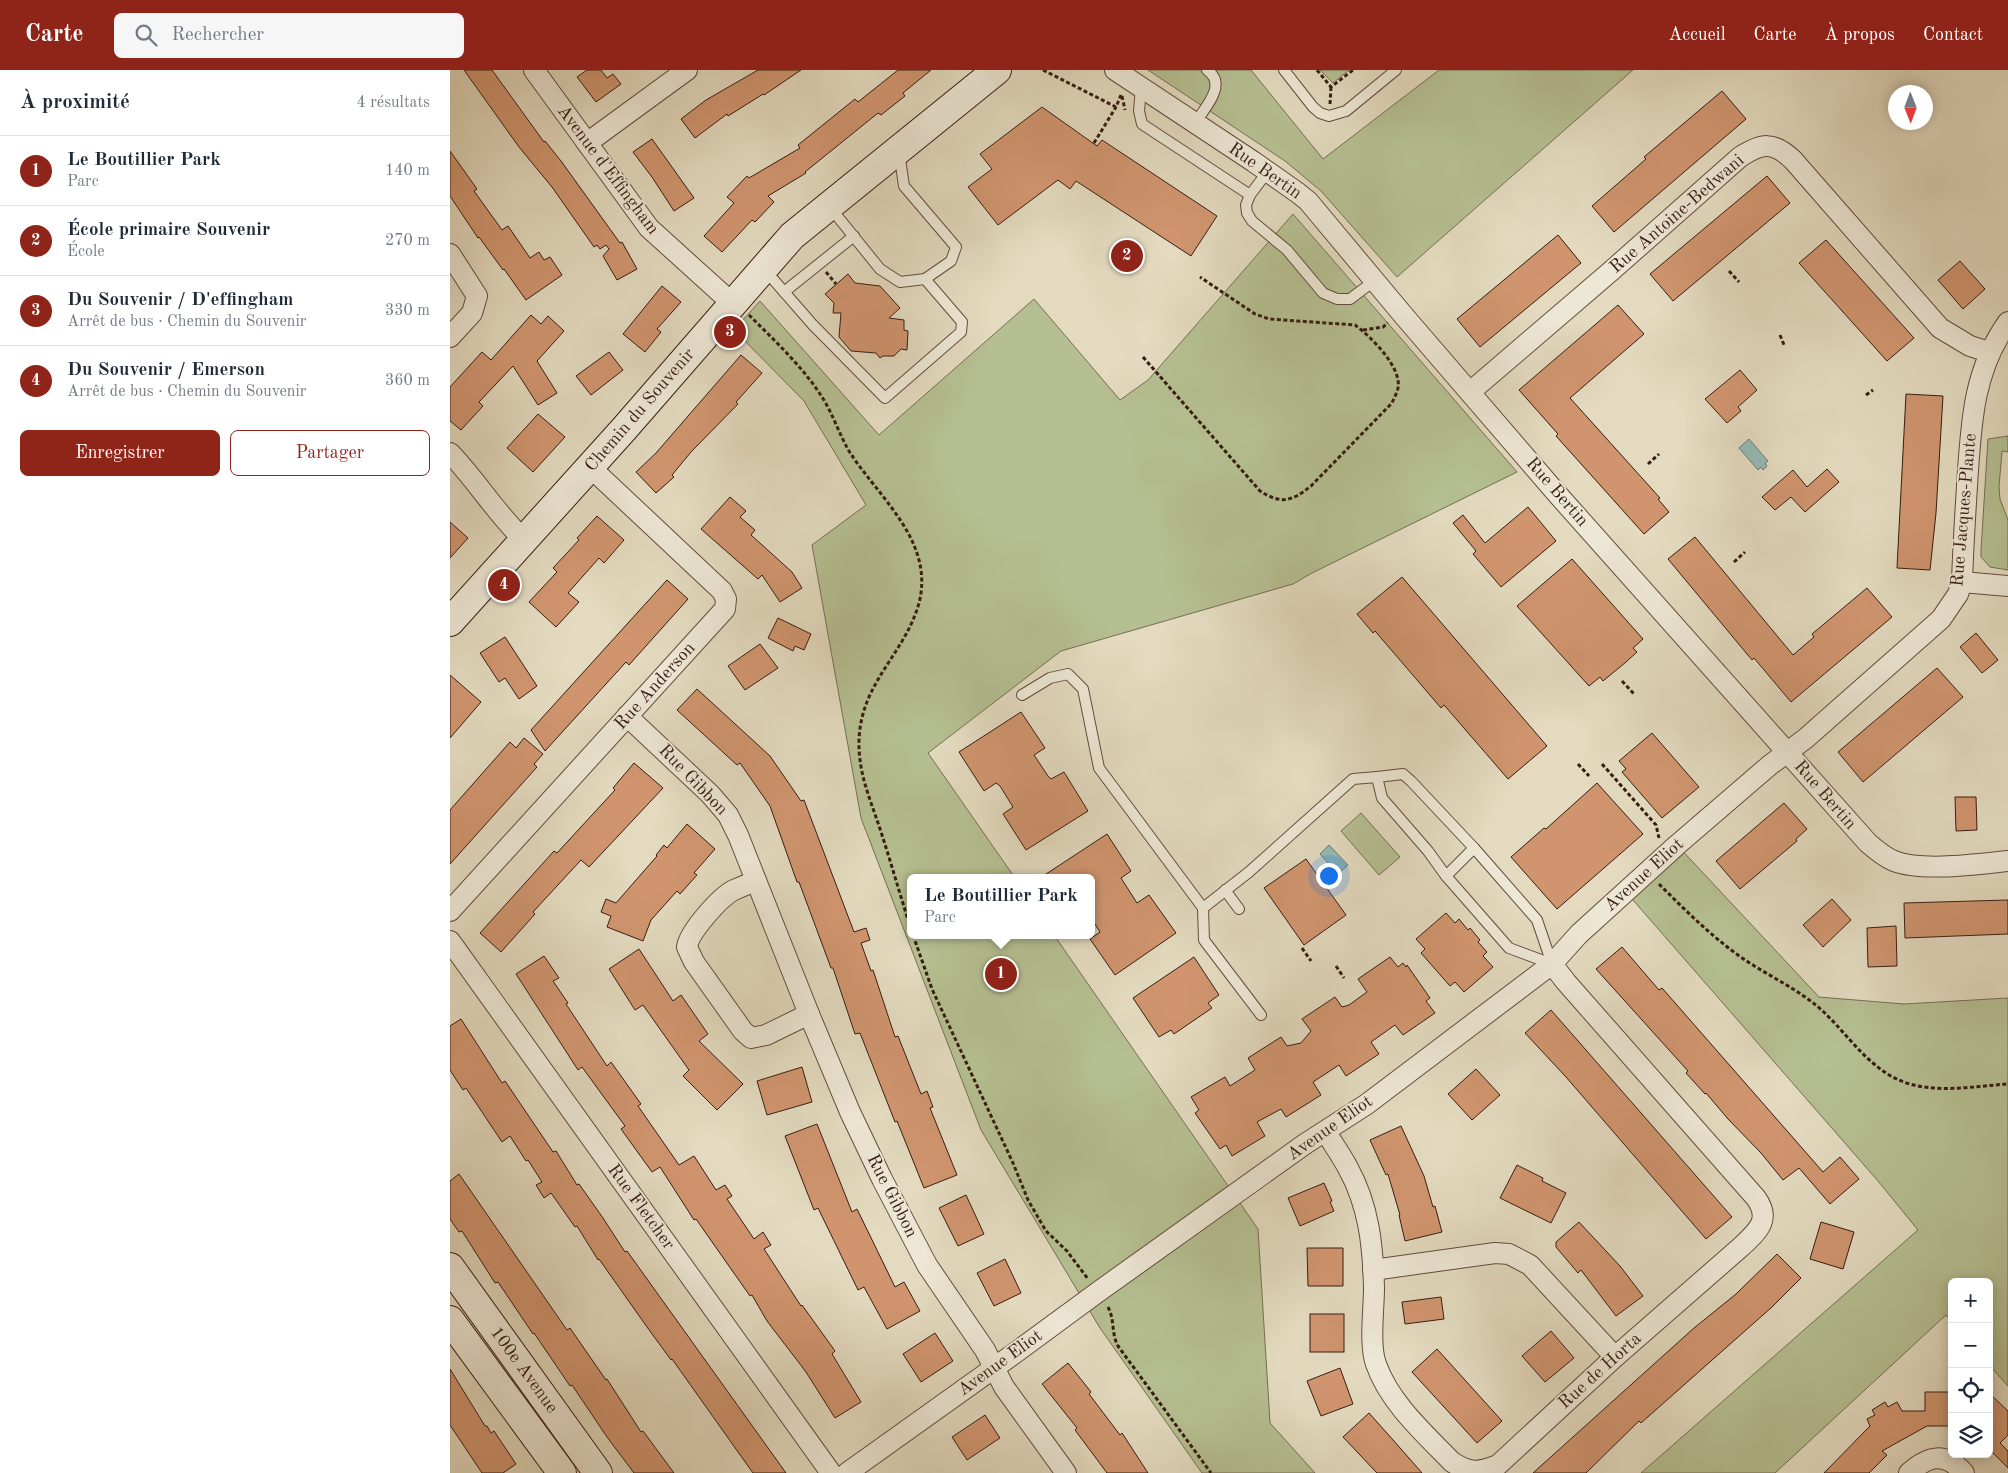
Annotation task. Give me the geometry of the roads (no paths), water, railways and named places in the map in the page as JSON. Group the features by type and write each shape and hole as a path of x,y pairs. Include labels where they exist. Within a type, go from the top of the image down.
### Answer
{"street":[{"name":"Avenue d'Effingham","path":"534,70 654,234 740,308"},
{"path":"588,143 688,70"},
{"name":"Chemin du Souvenir","path":"450,622 523,539 740,308 764,268 792,236 998,70"},
{"name":"Rue Bertin","path":"1115,70 1131,90 1195,123 1268,172 1308,202 1559,496 1868,843 1885,857 1896,862 1923,866 2008,861"},
{"name":"Rue Antoine-Bedwani","path":"1470,392 1624,260 1740,157 1755,148 1767,146 1782,149 1793,160 1940,328 1970,346 1989,352"},
{"path":"450,254 476,296 472,313 450,337"},
{"name":"Rue Jacques-Plante","path":"1788,752 1941,618 1958,594 1962,582 1970,430 1975,402 1983,367 1989,352 2008,322"},
{"path":"450,453 466,470 508,524 523,539"},
{"name":"Rue Anderson","path":"450,911 725,609 726,599 722,591 590,467"},
{"path":"1962,582 2008,586"},
{"name":"Rue Gibbon","path":"627,716 710,794 728,815 782,942 809,1014 850,1112 890,1195 927,1265 981,1344 1004,1387 1066,1473"},
{"name":"Avenue Eliot","path":"847,1473 1178,1235 1374,1098 1552,964 1579,934 1677,844 1788,752"},
{"path":"756,881 732,891 698,924 691,934 687,947 694,962 743,1031 751,1038 766,1035 809,1014"},
{"name":"Rue Fletcher","path":"450,941 831,1473"},
{"name":"Rue de Horta","path":"1326,1132 1348,1168 1362,1198 1370,1226 1374,1270 1373,1343 1375,1361 1381,1377 1398,1403 1452,1462 1462,1469 1476,1473 1486,1471 1498,1465 1615,1356 1752,1237 1761,1224 1763,1212 1756,1198 1552,964"},
{"path":"1374,1270 1495,1253 1509,1254 1530,1265 1615,1356"},
{"name":"100e Avenue","path":"450,1267 598,1473"},
{"name":"100e Avenue","path":"450,1320 562,1473"},
{"path":"1909,1473 1920,1463 1932,1458 1945,1458 1958,1466 1964,1473"}],"lane":[{"path":"1195,123 1211,99 1216,87 1214,76 1207,70"},
{"path":"1284,70 1314,107 1320,113 1329,116 1346,111 1396,70"},
{"path":"1131,90 1142,124 1250,195"},
{"path":"829,205 880,269 900,282 925,279 951,261 956,247 904,186 898,149"},
{"path":"1268,172 1250,195 1246,205 1247,213 1252,221 1287,250 1323,293 1337,299 1350,299 1374,281"},
{"path":"784,292 854,236"},
{"path":"764,268 813,325 885,398 961,332 962,322 925,279"},
{"path":"1022,694 1050,678 1068,674 1083,689 1099,768 1203,908 1204,940 1260,1015"},
{"path":"1203,908 1249,872 1353,779 1403,774 1474,848 1537,920 1552,964"},
{"path":"1377,777 1382,798 1428,850 1446,876 1509,948 1552,964"},
{"path":"1446,876 1474,848"},
{"path":"1225,890 1239,910"}],"water":[{"path":"1749,439 1768,461 1765,463 1767,466 1763,470 1761,467 1758,470 1739,448"},
{"path":"1329,845 1348,865 1338,874 1320,854"}],"place":[{"name":"École primaire Souvenir","path":"1127,256"},
{"name":"Du Souvenir / D'effingham","path":"730,332"},
{"name":"Du Souvenir / Emerson","path":"504,585"},
{"name":"Le Boutillier Park","path":"1001,974"}]}
